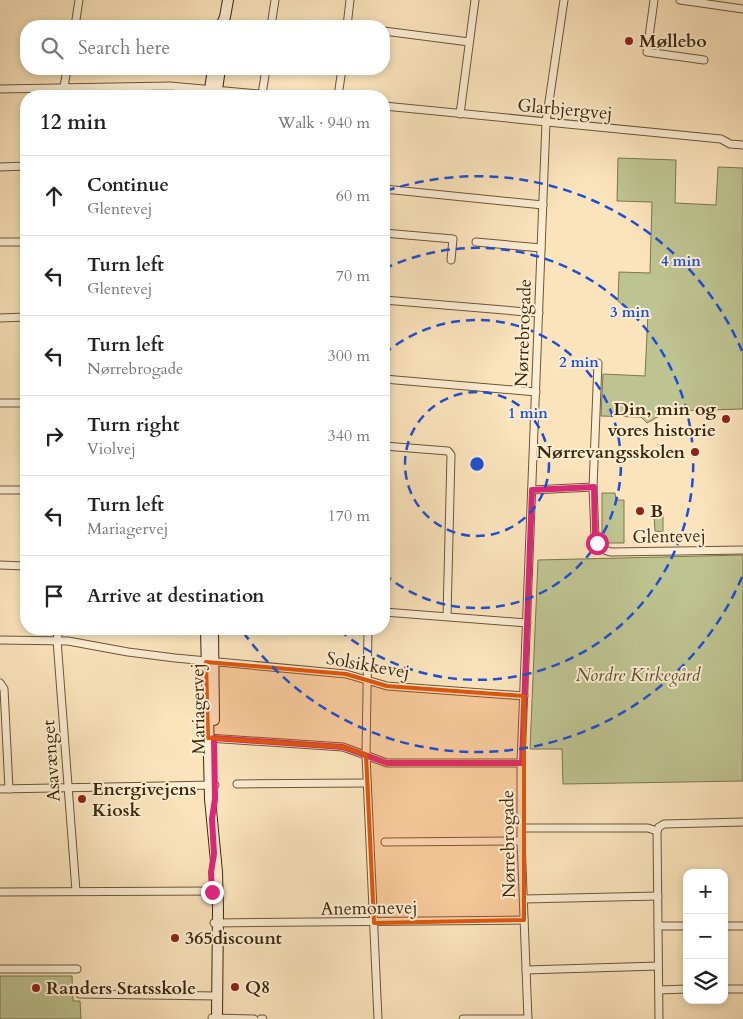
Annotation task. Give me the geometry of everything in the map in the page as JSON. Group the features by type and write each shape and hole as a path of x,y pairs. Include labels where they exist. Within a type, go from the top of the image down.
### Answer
{"street":[{"path":"76,20 79,0"},
{"path":"225,20 228,0"},
{"path":"273,20 275,0"},
{"path":"348,20 350,0"},
{"path":"460,114 475,0"},
{"name":"Nørrebrogade","path":"528,1019 521,841 524,696 546,122 564,0"},
{"path":"654,0 646,52 704,60"},
{"path":"680,0 743,8"},
{"path":"390,32 469,42"},
{"path":"65,90 67,75"},
{"path":"213,75 213,90"},
{"path":"214,90 218,75"},
{"path":"263,90 265,75"},
{"path":"339,90 341,75"},
{"path":"0,89 170,86 195,90"},
{"name":"Glarbjergvej","path":"390,107 721,139 730,144 743,146"},
{"path":"0,167 20,166"},
{"path":"390,190 543,205"},
{"path":"390,234 453,239 451,260"},
{"path":"0,242 20,242"},
{"path":"476,242 541,248"},
{"path":"390,301 539,313"},
{"path":"0,318 20,317"},
{"path":"532,490 594,487 598,363"},
{"path":"390,380 536,392"},
{"path":"0,403 20,403"},
{"path":"390,446 448,451 451,455 447,616"},
{"name":"Glentevej","path":"594,487 595,537 597,543 604,551 743,550"},
{"path":"0,490 20,490"},
{"path":"0,565 20,566"},
{"path":"390,612 527,623"},
{"name":"Asavænget","path":"58,635 76,891"},
{"name":"Mariagervej","path":"207,635 210,662"},
{"name":"Mariagervej","path":"212,635 210,662 212,785 215,799 212,819 217,1019"},
{"path":"368,635 366,756 378,1019"},
{"name":"Solsikkevej","path":"0,640 57,640 128,652 210,662 346,674 387,686 524,696"},
{"path":"1,684 4,689 9,789"},
{"path":"211,738 343,747 387,763 522,763"},
{"path":"237,784 367,783"},
{"path":"0,789 212,785"},
{"path":"659,1019 657,831 664,824 743,822"},
{"path":"522,828 648,828 657,831"},
{"path":"385,842 521,841"},
{"path":"0,892 215,891"},
{"path":"524,899 658,896"},
{"name":"Anemonevej","path":"216,924 524,920"},
{"path":"658,926 683,926"},
{"path":"728,926 743,926"},
{"path":"526,970 658,966"},
{"path":"0,969 76,969"},
{"path":"728,989 743,989"},
{"path":"659,990 683,990"},
{"path":"80,994 215,996"},
{"name":"Mariagervej","path":"215,996 212,1019 254,1018"},
{"path":"463,1019 528,1019"}],"highlighted area":[{"path":"206,662 346,674 387,686 524,696 524,920 374,923 366,755 343,747 208,738"}],"green space":[{"path":"618,158 676,160 675,203 716,205 718,167 743,168 743,409 668,411 647,423 641,417 601,416 603,374 645,376 648,312 629,311 618,301 619,272 650,273 652,202 617,201"},
{"path":"602,493 615,493 616,500 624,500 624,543 608,543 602,537"},
{"path":"654,514 663,514 663,532 655,531"},
{"name":"Nordre Kirkegård","path":"743,555 743,781 563,784 562,749 530,749 538,560"},
{"name":"Randers Statsskole","path":"0,976 72,976 73,1001 80,1001 81,1019 0,1019"}],"place":[{"name":"Møllebo","path":"629,41"},
{"name":"Din, min og vores historie","path":"726,419"},
{"name":"Nørrevangsskolen","path":"695,452"},
{"name":"B","path":"640,511"},
{"name":"Energivejens Kiosk","path":"82,799"},
{"name":"365discount","path":"175,938"},
{"name":"Q8","path":"235,987"},
{"name":"Randers Statsskole","path":"36,988"}],"route":[{"path":"212,892 211,872 214,854 212,819 215,799 214,738 343,747 387,763 522,763 532,490 594,487 595,537 597,543"}]}
